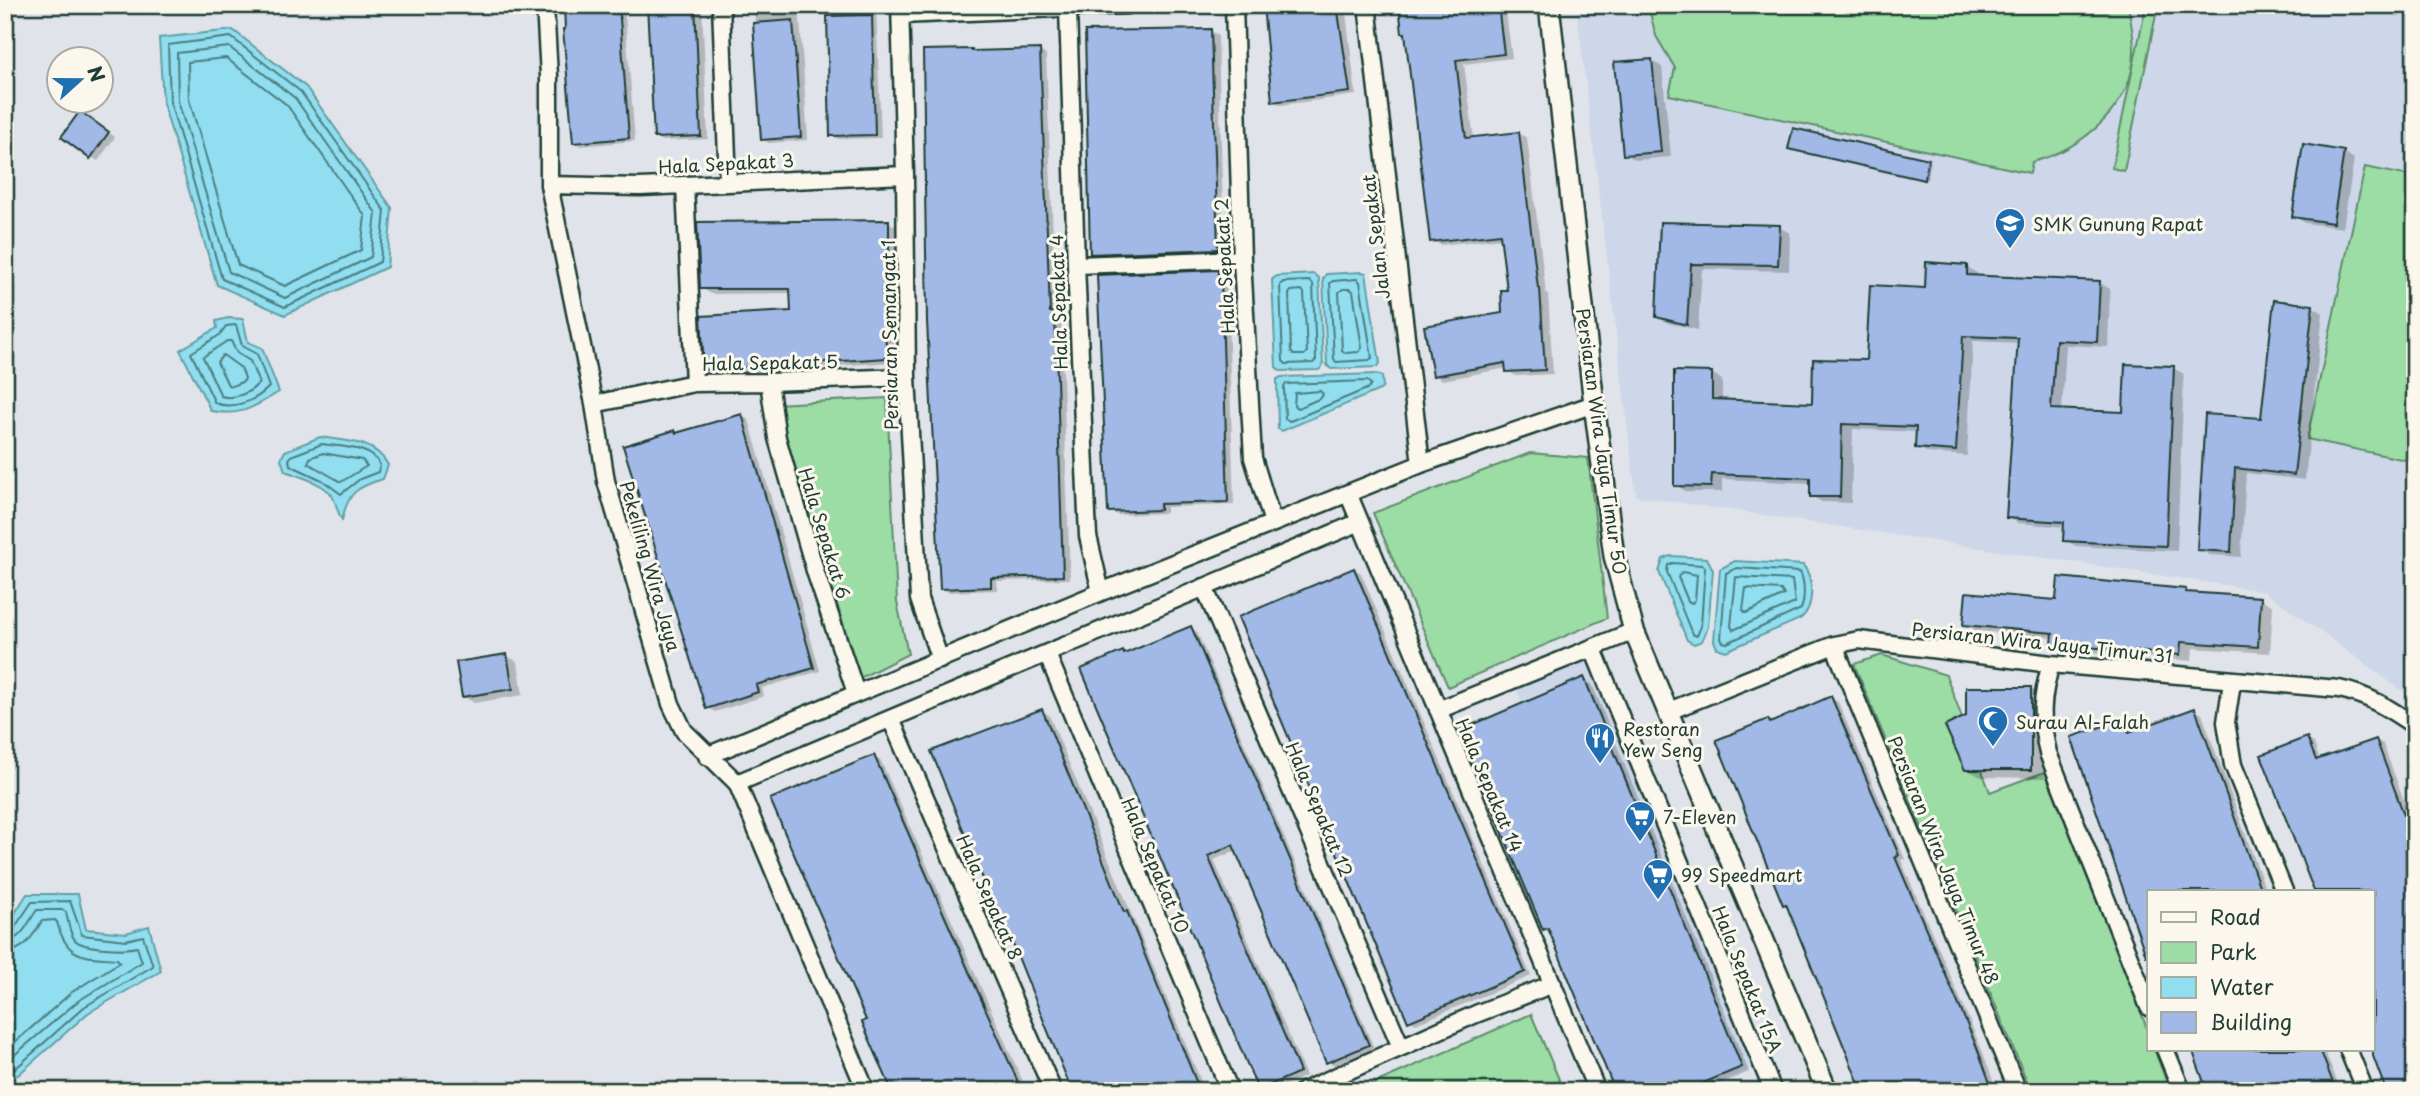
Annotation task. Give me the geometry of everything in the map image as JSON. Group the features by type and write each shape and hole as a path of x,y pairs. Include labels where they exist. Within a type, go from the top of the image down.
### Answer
{"street":[{"name":"Pekeliling Wira Jaya","path":"545,5 549,76 549,185 594,404 606,481 671,704 684,731 737,783 866,1091"},
{"path":"721,5 728,183"},
{"path":"901,10 1128,5"},
{"name":"Hala Sepakat 2","path":"1234,5 1242,259 1253,458 1273,523"},
{"name":"Jalan Sepakat","path":"1367,5 1421,464"},
{"name":"Persiaran Wira Jaya Timur 50","path":"1549,5 1614,556 1634,631 1827,1091"},
{"name":"Hala Sepakat 4","path":"1068,8 1088,536 1101,592"},
{"name":"Persiaran Semangat 1","path":"901,10 906,377 919,599 940,660"},
{"name":"Hala Sepakat 3","path":"549,185 685,185 905,175"},
{"path":"685,185 694,383"},
{"path":"1076,265 1242,259"},
{"name":"Hala Sepakat 5","path":"594,404 694,383 906,377"},
{"name":"Hala Sepakat 6","path":"769,382 777,438 816,574 856,693"},
{"path":"707,756 1101,592 1421,464 1594,404"},
{"name":"Hala Sepakat 14","path":"1348,493 1597,1091"},
{"path":"737,783 1360,522"},
{"name":"Hala Sepakat 12","path":"1204,587 1401,1047"},
{"path":"1438,710 1634,631"},
{"name":"Persiaran Wira Jaya Timur 31","path":"1669,711 1834,645 1859,640 2051,664 2358,693 2377,700 2415,726"},
{"name":"Persiaran Wira Jaya Timur 48","path":"1834,645 2018,1091"},
{"name":"Hala Sepakat 15A","path":"1593,649 1773,1091"},
{"name":"Hala Sepakat 10","path":"1047,654 1230,1091"},
{"path":"2051,664 2043,691 2042,709 2042,730 2048,754 2147,1002"},
{"path":"2232,682 2226,722 2233,765 2284,890"},
{"name":"Hala Sepakat 8","path":"891,719 1053,1091"},
{"path":"1303,1091 1553,984"},
{"path":"2165,1050 2182,1091"},
{"path":"2348,1050 2365,1091"}],"shaded area":[{"name":"SMK Gunung Rapat","path":"1576,5 2415,5 2415,700 2264,591 1636,496"},
{"path":"1594,648 1764,1064 1698,1091 1681,1091 1513,681"}],"green space":[{"path":"1648,5 2128,5 2134,43 2132,70 2126,89 2102,122 2087,136 2069,147 2032,162 2030,173 1669,95 1675,68 1656,36"},
{"path":"2146,5 2158,5 2124,171 2112,168"},
{"path":"2365,167 2415,177 2415,462 2307,439"},
{"path":"887,398 897,602 908,654 860,678 775,404"},
{"path":"1530,453 1588,458 1607,618 1448,687 1373,513"},
{"path":"1882,655 1946,675 1990,792 2050,770 2147,1029 2147,1050 2154,1050 2170,1091 2031,1091 1854,664"},
{"path":"1531,1014 1564,1091 1357,1091"}],"water":[{"path":"233,30 306,87 392,208 387,267 285,315 217,285 163,103 159,38"},
{"path":"1366,273 1380,363 1377,367 1331,369 1327,365 1323,279 1326,274"},
{"path":"1314,274 1319,278 1323,365 1319,370 1280,371 1276,367 1272,280 1276,276"},
{"path":"228,318 243,319 248,342 262,348 279,392 239,412 222,413 211,411 180,350 217,328 216,321"},
{"path":"1377,374 1382,376 1383,387 1380,390 1282,431 1278,429 1277,379"},
{"path":"320,437 368,446 388,465 383,479 360,488 350,497 342,520 327,490 285,471 281,459 285,451"},
{"path":"1670,556 1707,558 1713,570 1708,627 1702,641 1694,644 1687,640 1659,572 1663,559"},
{"path":"1735,561 1803,565 1809,577 1811,593 1808,608 1800,619 1726,651 1717,648 1714,641 1720,569"},
{"path":"27,894 78,894 86,929 126,933 149,926 161,971 88,1013 18,1075 5,1080 5,929"}],"building":[{"path":"564,5 619,5 629,138 573,143 563,29"},
{"path":"647,5 695,5 701,136 654,138"},
{"path":"1263,5 1337,5 1350,92 1272,102"},
{"path":"1399,5 1498,5 1504,54 1456,60 1463,118 1466,138 1519,132 1540,288 1545,370 1506,372 1505,363 1433,376 1424,326 1502,313 1501,290 1507,290 1500,234 1430,242 1405,33 1402,33"},
{"path":"872,15 875,135 830,136 827,16"},
{"path":"793,20 801,137 761,140 753,23"},
{"path":"1211,29 1218,249 1090,254 1085,31"},
{"path":"1040,49 1050,312 1055,312 1063,576 991,578 991,587 940,589 927,321 923,50"},
{"path":"1652,59 1661,152 1623,155 1614,62"},
{"path":"76,116 87,116 109,132 90,159 61,137"},
{"path":"1793,128 1929,159 1924,180 1788,149"},
{"path":"2303,144 2344,151 2333,223 2292,217"},
{"path":"889,220 889,288 882,288 887,358 704,370 701,316 791,311 790,289 700,289 697,222"},
{"path":"1660,222 1780,225 1778,265 1691,264 1687,325 1656,317"},
{"path":"1926,262 1967,265 1967,275 2100,281 2097,342 2056,340 2051,409 2123,412 2125,364 2174,366 2166,546 2063,541 2064,522 2006,518 2018,338 1963,336 1956,451 1915,448 1916,427 1842,424 1840,497 1810,497 1810,478 1712,474 1711,487 1674,486 1674,371 1712,372 1712,399 1812,403 1813,359 1866,360 1870,285 1925,288"},
{"path":"1218,270 1218,277 1221,277 1228,502 1160,504 1160,510 1108,512 1097,275"},
{"path":"2274,300 2313,305 2294,475 2235,468 2231,552 2197,550 2205,414 2261,418"},
{"path":"742,414 814,668 756,685 758,692 706,709 623,446"},
{"path":"1354,568 1525,972 1408,1022 1238,617"},
{"path":"2058,577 2186,589 2186,592 2261,597 2258,647 2181,642 2180,655 2052,644 2053,633 1963,625 1966,592 2056,600"},
{"path":"1191,626 1369,1045 1326,1063 1233,845 1208,856 1300,1072 1258,1090 1081,669"},
{"path":"507,654 513,689 462,697 456,662"},
{"path":"1584,677 1742,1067 1684,1091 1615,1091 1548,928 1543,930 1460,730"},
{"name":"Surau Al-Falah","path":"1966,687 2031,687 2031,770 1965,770 1945,726 1966,716"},
{"path":"1831,696 1899,855 1895,857 1993,1091 1862,1091 1786,904 1783,905 1716,740 1768,719 1770,723"},
{"path":"2195,708 2261,890 2147,890 2147,956 2071,737 2124,719 2129,732"},
{"path":"1042,709 1200,1091 1072,1091 1012,942 1009,943 931,751"},
{"path":"2307,737 2316,760 2376,739 2415,845 2415,1091 2386,1091 2373,1056 2374,890 2314,890 2261,755"},
{"path":"874,755 1022,1091 892,1091 862,1022 866,1020 770,799"},
{"path":"2192,1050 2320,1050 2336,1091 2207,1091"}],"place":[{"name":"SMK Gunung Rapat","path":"2010,250"},
{"name":"Surau Al-Falah","path":"1993,748"},
{"name":"Restoran Yew Seng","path":"1600,765"},
{"name":"7-Eleven","path":"1640,843"},
{"name":"99 Speedmart","path":"1658,901"}]}
